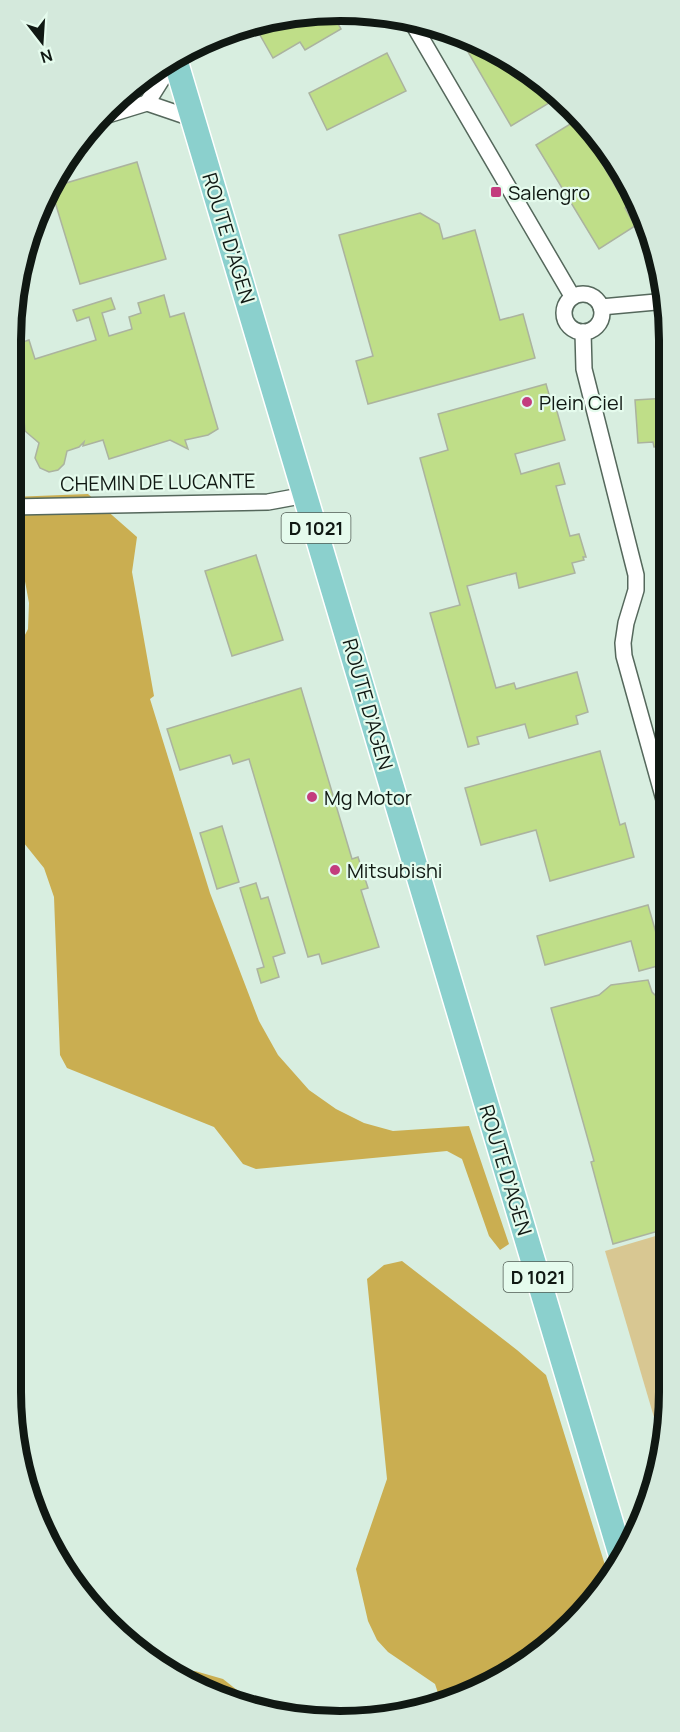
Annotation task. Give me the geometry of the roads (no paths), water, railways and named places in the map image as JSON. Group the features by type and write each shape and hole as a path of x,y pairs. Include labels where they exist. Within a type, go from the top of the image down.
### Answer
{"main road":[{"name":"ROUTE D'AGEN","path":"177,66 618,1547"}],"street":[{"path":"417,31 572,297"},
{"path":"147,103 166,73"},
{"path":"116,113 147,103 194,120"},
{"path":"577,294 589,295 599,302 601,307 602,313 598,324 588,331 583,332 571,328 564,318 564,306 577,294"},
{"path":"601,307 656,302"},
{"path":"583,332 584,369 636,575 636,590 626,623 623,643 627,669 659,782"},
{"name":"CHEMIN DE LUCANTE","path":"21,507 268,502 306,495"}],"place":[{"name":"Salengro","path":"496,192"},
{"name":"Plein Ciel","path":"527,402"},
{"name":"Mg Motor","path":"312,797"},
{"name":"Mitsubishi","path":"335,870"}]}
